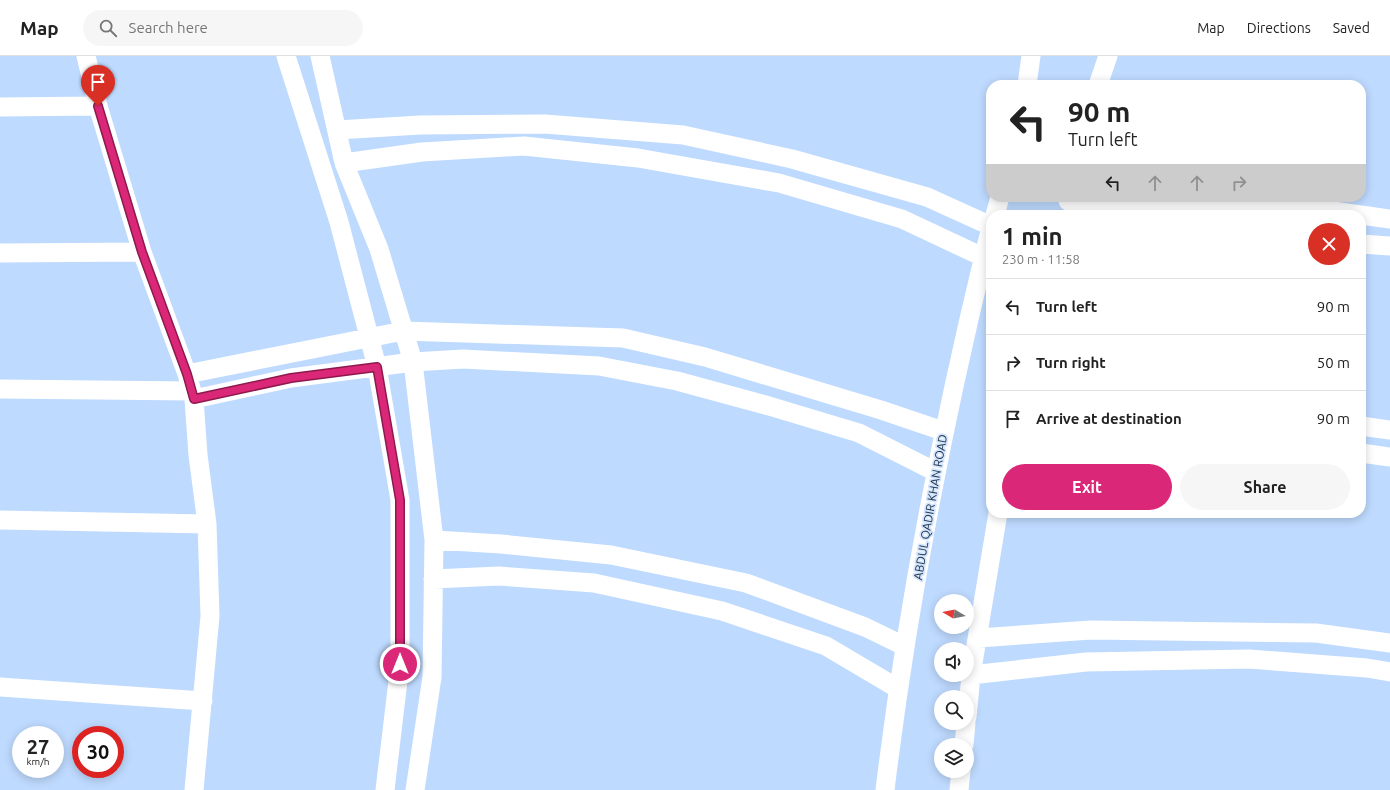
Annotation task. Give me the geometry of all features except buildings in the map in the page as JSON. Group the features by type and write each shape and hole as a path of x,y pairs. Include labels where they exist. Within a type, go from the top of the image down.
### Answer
{"street":[{"path":"86,56 98,106 142,252 191,388 207,524 210,616 194,790"},
{"path":"286,56 339,222 377,367 400,500 400,664 385,790"},
{"path":"320,56 344,163 379,249 413,362 434,540 432,676 415,790"},
{"path":"1028,80 1031,56"},
{"path":"1100,80 1108,56"},
{"path":"0,107 98,106"},
{"path":"337,130 420,125 545,124 683,135 792,159 927,197 986,224"},
{"path":"344,163 422,152 524,146 638,158 779,183 902,219 984,257"},
{"path":"1067,204 1295,210"},
{"path":"1366,216 1390,219"},
{"path":"1366,244 1390,246"},
{"name":"ABDUL QADIR KHAN ROAD","path":"885,790 904,646 943,431 986,248"},
{"path":"0,253 142,252"},
{"path":"191,388 368,337 403,331 623,338 705,357 874,408 943,431"},
{"path":"0,389 191,388 291,378 413,362 463,359 599,366 677,382 769,406 859,433 936,472"},
{"path":"1366,427 1390,430"},
{"path":"1366,454 1390,457"},
{"path":"974,662 997,518"},
{"path":"0,520 207,524"},
{"path":"434,540 501,544 611,555 746,583 865,627 904,646"},
{"path":"433,579 499,576 594,583 722,611 826,646 898,688"},
{"path":"978,638 1091,630 1316,633 1390,643"},
{"path":"974,674 1086,662 1249,659 1367,668 1390,672"},
{"path":"0,687 203,701"},
{"path":"959,790 960,778"}],"route":[{"path":"98,106 142,252 187,374 194,399 291,378 377,367 400,500 400,664"}]}
